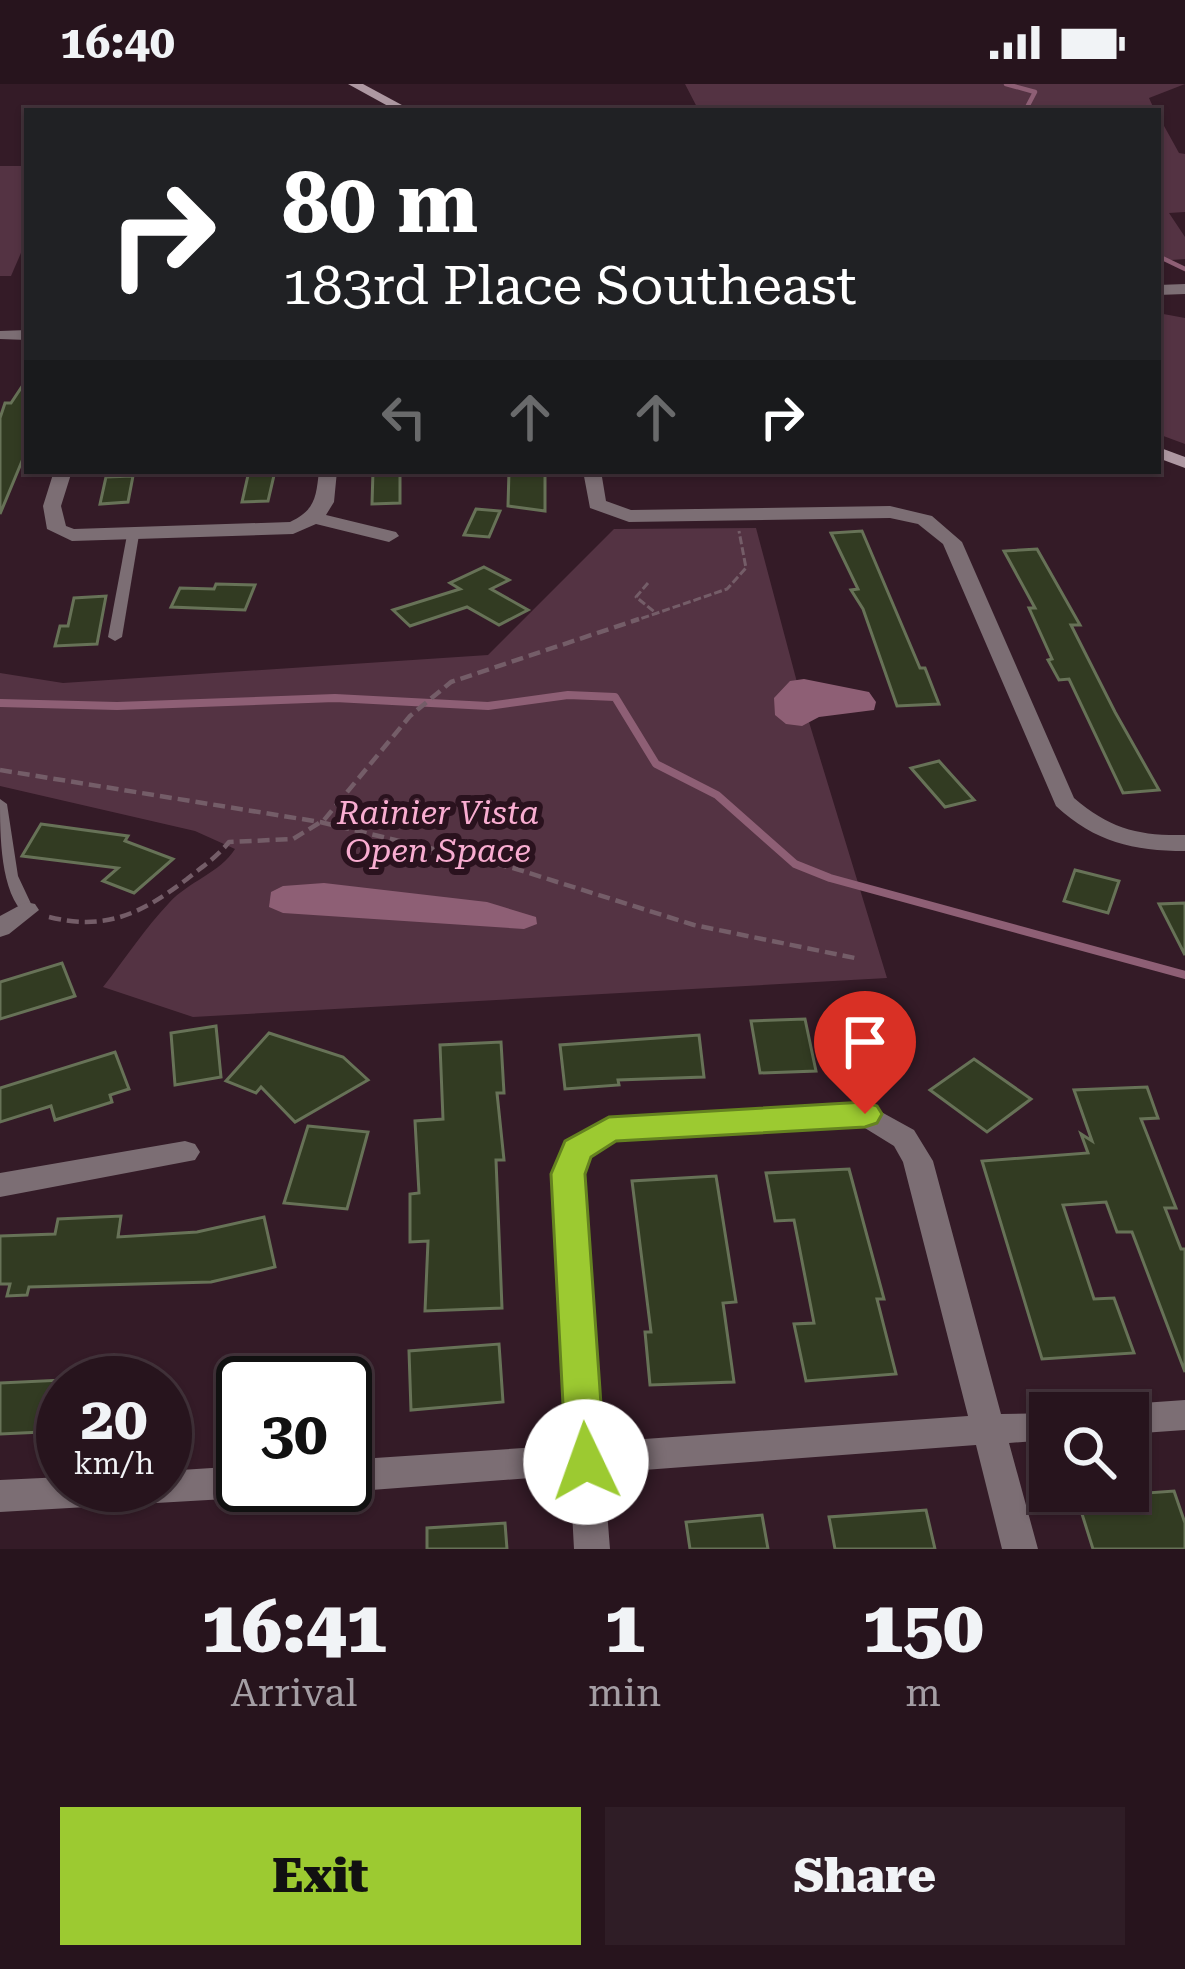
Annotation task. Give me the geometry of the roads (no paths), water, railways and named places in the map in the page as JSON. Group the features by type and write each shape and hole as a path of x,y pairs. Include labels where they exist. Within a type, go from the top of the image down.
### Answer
{"street":[{"path":"354,84 400,108"},
{"path":"61,474 52,506 57,530 86,537 293,528 314,518 325,502 328,474"},
{"path":"592,474 597,504 629,516 890,512 913,513 934,522 952,542 1064,801 1095,830 1145,844 1185,843"},
{"path":"314,518 389,536"},
{"path":"0,928 26,910"},
{"path":"592,1549 568,1174 577,1150 609,1130 865,1114 904,1138 918,1161 1021,1549"},
{"path":"0,1185 184,1152"},
{"path":"1149,1418 1185,1415"},
{"path":"372,1474 1029,1426"},
{"path":"0,1496 216,1484"}],"lane":[{"path":"115,637 133,535"},
{"path":"0,804 10,876 26,910"}],"waterway":[{"path":"1006,84 1035,92 1027,108"},
{"path":"1161,257 1185,269"},
{"path":"0,703 117,706 335,698 488,706 568,695 615,697 656,764 717,795 795,864 830,878 1185,975"}],"park label":[{"name":"Rainier Vista Open Space","path":"438,831"}]}
